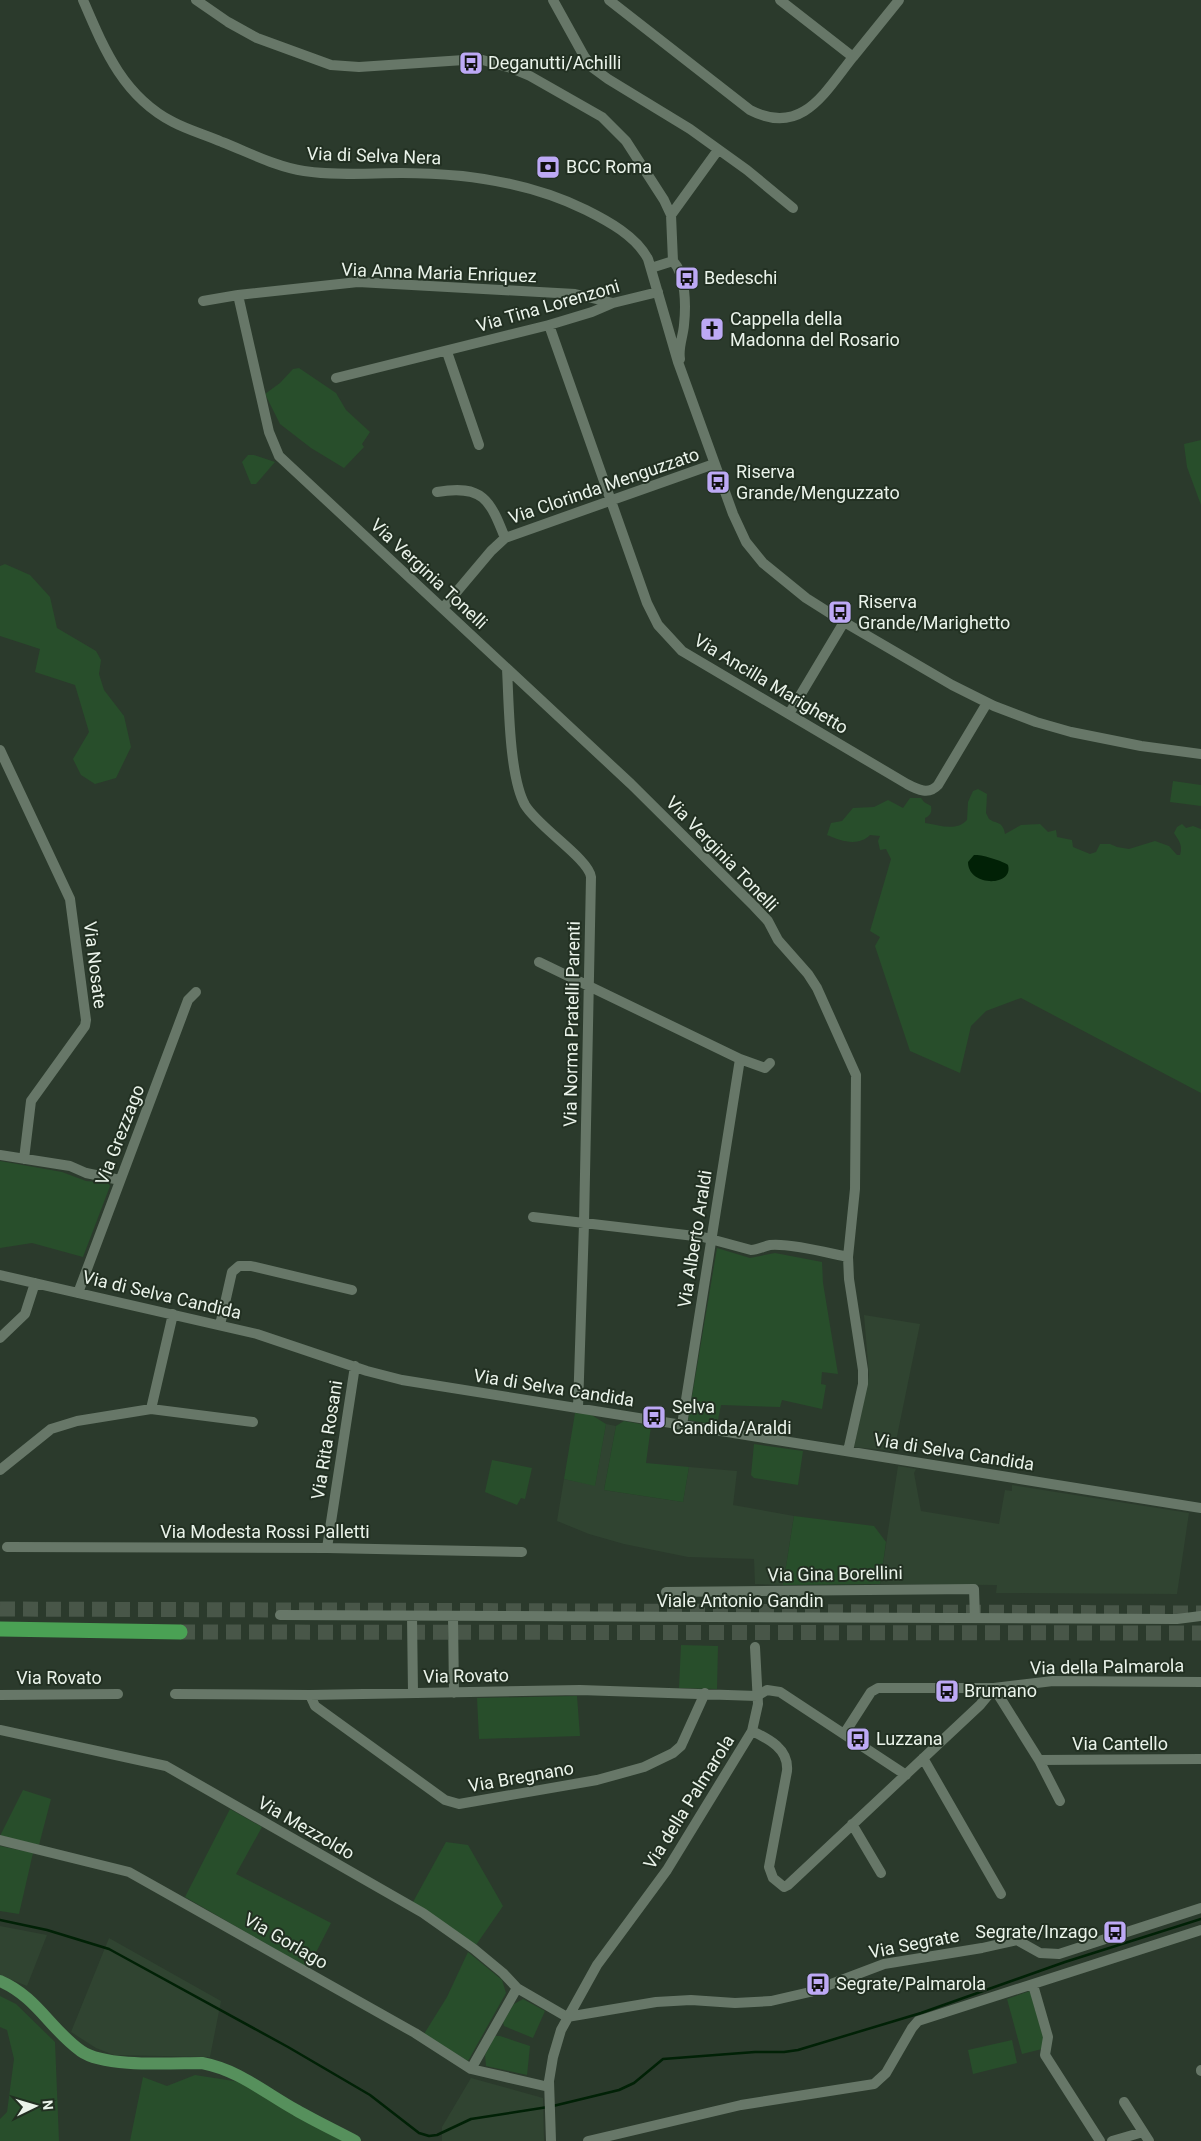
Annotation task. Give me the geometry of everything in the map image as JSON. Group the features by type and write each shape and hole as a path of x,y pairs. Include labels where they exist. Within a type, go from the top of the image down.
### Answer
{"highway":[{"path":"0,1629 180,1632"}],"main road":[{"path":"0,1981 24,1994 68,2041 87,2055 105,2060 214,2066 237,2074 296,2110 355,2141"}],"street":[{"name":"Via di Selva Nera","path":"84,0 105,51 126,84 148,106 176,124 278,164 300,170 339,173 454,175 488,179 534,190 568,202 613,225 640,247 651,268 678,362 682,370"},
{"path":"196,0 228,22 258,38 331,65 359,67 473,59 493,62 525,74 594,112 616,129 634,152 664,200 671,215 672,261 678,266 680,275 685,320 679,350 682,370 738,528 753,552 779,578 844,622 915,664 987,703 1028,719 1070,732 1141,746 1201,754"},
{"path":"553,0 584,56 593,68 672,117 760,180 793,208"},
{"path":"609,0 750,110 764,116 777,118 793,117 810,108 899,0"},
{"path":"780,0 852,57"},
{"path":"671,215 718,150"},
{"path":"651,268 672,261"},
{"name":"Via Anna Maria Enriquez","path":"203,301 238,295 358,282 575,294 613,303"},
{"name":"Via Tina Lorenzoni","path":"336,378 447,352 592,312 613,303 658,292"},
{"name":"Via Verginia Tonelli","path":"238,295 269,432 276,452 284,462 630,784 754,906 768,921 778,940 808,974 817,988 856,1075 855,1189 848,1257 864,1370 863,1384 848,1451"},
{"path":"667,324 680,325 685,320"},
{"name":"Via Ancilla Marighetto","path":"549,324 647,603 661,630 675,645 695,660 920,790 928,791 938,785 987,703"},
{"path":"447,352 479,445"},
{"name":"Via Clorinda Menguzzato","path":"443,608 491,551 505,538 714,464"},
{"name":"Via Clorinda Menguzzato","path":"437,492 459,490 482,496 493,508 505,538"},
{"path":"789,714 844,622"},
{"name":"Via Norma Pratelli Parenti","path":"507,669 510,720 518,788 528,810 548,831 584,862 590,873 584,1224 578,1408"},
{"name":"Via Nosate","path":"0,750 70,899 86,1020 85,1026 31,1101 24,1159"},
{"path":"539,962 740,1059 764,1068 770,1063"},
{"name":"Via Grezzago","path":"78,1293 188,1000 196,992"},
{"name":"Via Alberto Araldi","path":"682,1424 713,1239 740,1059"},
{"path":"0,1156 70,1166 86,1174 120,1180"},
{"path":"533,1217 713,1239 751,1250 759,1250 769,1245 848,1257"},
{"path":"220,1325 232,1272 239,1266 250,1266 352,1290"},
{"name":"Via di Selva Candida","path":"0,1275 280,1340 402,1380 1201,1508"},
{"path":"0,1338 24,1314 35,1282"},
{"path":"151,1410 172,1314"},
{"name":"Via Rita Rosani","path":"327,1548 355,1366"},
{"path":"0,1470 42,1435 56,1427 77,1421 151,1410 253,1422"},
{"name":"Via Modesta Rossi Palletti","path":"7,1547 327,1548 522,1552"},
{"name":"Via Gina Borellini","path":"666,1592 974,1589 975,1618"},
{"name":"Viale Antonio Gandin","path":"280,1615 975,1618 1177,1618 1201,1616"},
{"path":"412,1616 412,1693"},
{"path":"453,1617 454,1693"},
{"path":"752,1731 756,1715 757,1696 756,1647"},
{"name":"Via della Palmarola","path":"551,2141 549,2087 554,2051 567,2017 604,1954 667,1870 752,1731 777,1746 786,1762 786,1775 769,1867 774,1880 784,1887 980,1705 994,1688 1053,1681 1201,1682"},
{"path":"844,1734 871,1692 875,1689 994,1688 1039,1760 1060,1801"},
{"name":"Via Rovato","path":"175,1694 310,1695 580,1690 757,1696 765,1690 778,1691 906,1775"},
{"name":"Via Rovato","path":"0,1694 118,1694"},
{"name":"Via Bregnano","path":"310,1695 315,1706 445,1800 458,1804 597,1780 644,1767 673,1753 681,1746 705,1694"},
{"name":"Via Mezzoldo","path":"0,1730 166,1766 423,1913 474,1949 503,1973 517,1988 567,2017"},
{"path":"923,1758 1001,1894"},
{"name":"Via Cantello","path":"1039,1760 1201,1760"},
{"path":"852,1824 881,1872"},
{"name":"Via Gorlago","path":"0,1840 129,1872 415,2032 471,2068 549,2087"},
{"name":"Via Segrate","path":"567,2017 656,2002 692,2000 741,2003 771,2001 810,1992 884,1964 982,1948 1017,1940 1040,1953 1058,1954 1201,1908"},
{"path":"588,2141 749,2103 859,2088 874,2084 884,2076 917,2022 1201,1930"},
{"path":"1033,1985 1048,2037 1045,2054 1100,2141"},
{"path":"471,2068 517,1988"},
{"path":"1112,2141 1146,2137 1124,2102"}],"shaded area":[{"path":"299,368 336,393 346,410 370,432 362,444 364,447 344,468 311,448 280,424 265,394 280,383 293,369"},
{"path":"1201,440 1201,505 1187,467 1184,444"},
{"path":"248,455 254,455 275,462 256,484 251,484 242,462"},
{"path":"5,564 30,575 50,597 57,628 96,651 101,660 99,674 104,690 124,716 131,747 116,778 95,784 81,775 73,759 89,732 75,685 35,672 40,649 0,636 0,566"},
{"path":"1173,781 1201,785 1201,806 1170,802"},
{"path":"978,789 987,794 986,813 989,819 1001,825 1005,834 1021,825 1040,824 1048,832 1056,830 1057,837 1072,840 1073,847 1090,854 1096,852 1100,844 1110,844 1129,849 1155,841 1169,846 1177,855 1180,855 1181,846 1174,833 1177,827 1182,824 1186,828 1193,826 1201,829 1201,1093 1021,998 986,1011 971,1026 960,1073 910,1051 875,946 880,937 870,931 891,859 886,849 880,850 878,841 880,836 870,835 860,841 849,842 827,835 831,823 842,821 853,808 874,807 888,800 903,808 910,798 921,798 931,806 931,813 925,818 925,823 947,827 958,826 967,820 968,802 973,791"},
{"path":"974,855 1005,863 1008,865 1008,872 998,880 982,880 970,870 968,862"},
{"path":"0,1161 62,1172 86,1181 108,1183 110,1186 83,1257 32,1243 0,1248"},
{"path":"717,1248 750,1258 775,1253 822,1262 823,1283 838,1374 822,1372 821,1384 826,1385 822,1409 782,1400 780,1407 721,1405 717,1425 688,1420"},
{"path":"864,1315 920,1324 894,1451 854,1447 869,1375"},
{"path":"575,1413 590,1414 606,1424 595,1486 564,1479"},
{"path":"624,1421 651,1426 646,1463 689,1467 683,1502 604,1490 616,1426"},
{"path":"606,1424 616,1426 604,1490 683,1502 689,1467 737,1471 733,1505 794,1516 783,1585 755,1584 754,1559 688,1557 624,1544 589,1534 557,1521 564,1479 595,1485"},
{"path":"754,1444 803,1451 798,1485 754,1478 751,1475"},
{"path":"492,1460 532,1468 525,1499 521,1498 517,1505 485,1492"},
{"path":"898,1466 916,1469 914,1473 921,1511 999,1524 1005,1490 1012,1491 1012,1485 1189,1513 1177,1594 996,1593 997,1585 880,1584"},
{"path":"794,1516 874,1526 886,1542 880,1584 783,1585"},
{"path":"681,1645 718,1646 717,1689 679,1688"},
{"path":"577,1696 580,1736 479,1739 477,1698"},
{"path":"23,1790 51,1799 39,1845 0,1836"},
{"path":"230,1809 262,1827 236,1874 331,1923 308,1968 185,1897"},
{"path":"446,1842 468,1845 503,1906 476,1945 413,1902"},
{"path":"0,1846 33,1853 19,1914 0,1911"},
{"path":"0,1926 47,1935 27,1986 0,1975"},
{"path":"109,1938 221,2001 210,2057 114,2055 96,2048 71,2032"},
{"path":"468,1952 502,1980 506,1993 468,2061 424,2034 447,1997"},
{"path":"1030,1991 1046,2048 1022,2054 1007,1999"},
{"path":"0,1996 16,2004 55,2042 59,2141 0,2141 0,2119 7,2112 14,2059 7,2030 0,2027"},
{"path":"523,1999 545,2011 533,2038 504,2026 503,2022 514,2004"},
{"path":"495,2036 530,2046 527,2075 486,2066 485,2055"},
{"path":"1012,2040 1017,2063 973,2074 968,2050"},
{"path":"195,2075 240,2082 345,2141 130,2141 143,2077 167,2086"},
{"path":"471,2078 543,2098 544,2141 442,2141 442,2127"}],"waterway":[{"path":"553,2106 619,2090 634,2083 663,2059 798,2050 921,2013 1065,1962 1201,1919"},
{"path":"0,1920 47,1930 109,1949 288,2047 370,2095 419,2133 429,2136 437,2135 471,2119 548,2107"}],"tunnel":[{"path":"0,1609 1201,1613"},
{"path":"180,1632 1201,1633"}],"place":[{"name":"Deganutti/Achilli","path":"471,63"},
{"name":"BCC Roma","path":"548,167"},
{"name":"Bedeschi","path":"687,278"},
{"name":"Cappella della Madonna del Rosario","path":"712,329"},
{"name":"Riserva Grande/Menguzzato","path":"718,482"},
{"name":"Riserva Grande/Marighetto","path":"840,612"},
{"name":"Selva Candida/Araldi","path":"654,1417"},
{"name":"Brumano","path":"947,1691"},
{"name":"Luzzana","path":"858,1739"},
{"name":"Segrate/Inzago","path":"1115,1932"},
{"name":"Segrate/Palmarola","path":"818,1984"}]}
